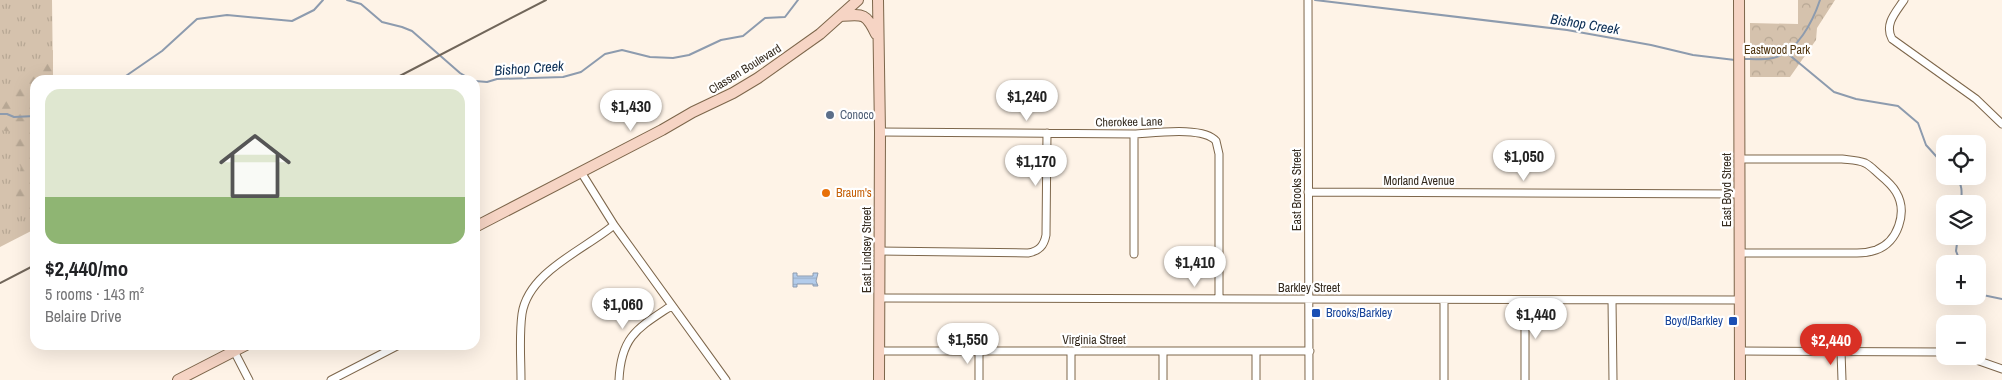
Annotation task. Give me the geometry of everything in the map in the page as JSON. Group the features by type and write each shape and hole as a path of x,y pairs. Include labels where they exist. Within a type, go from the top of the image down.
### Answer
{"street":[{"name":"Classen Boulevard","path":"480,224 693,112 733,93 790,56 841,16 858,0"},
{"name":"East Lindsey Street","path":"878,0 880,132 879,380"},
{"name":"East Brooks Street","path":"1308,0 1309,380"},
{"name":"East Boyd Street","path":"1739,0 1740,380"},
{"path":"1904,0 1890,22 1889,32 1892,39 1998,114 2002,124"},
{"path":"841,16 858,14 864,16 870,21 878,37"},
{"name":"Cherokee Lane","path":"880,132 1208,134 1216,141 1219,154 1219,299"},
{"path":"879,251 1028,253 1039,249 1042,245 1046,229 1047,133"},
{"path":"1134,134 1134,254"},
{"path":"1739,159 1842,159 1866,164 1892,186 1897,193 1901,211 1895,235 1886,245 1875,251 1857,253 1739,253"},
{"path":"581,172 614,225 726,380"},
{"name":"Morland Avenue","path":"1308,192 1739,194"},
{"path":"521,380 522,313 532,288 551,270 614,225"},
{"name":"Barkley Street","path":"879,298 1739,300"},
{"path":"1444,300 1444,380"},
{"path":"1525,300 1526,380"},
{"path":"1612,300 1613,380"},
{"path":"619,380 622,354 629,340 644,324 671,306"},
{"path":"331,380 389,350"},
{"path":"178,380 234,351 249,380"},
{"name":"Virginia Street","path":"879,351 1310,351"},
{"path":"979,351 979,380"},
{"path":"1071,351 1071,380"},
{"path":"1163,351 1163,380"},
{"path":"1256,351 1256,380"},
{"path":"1740,351 1936,352"},
{"path":"1842,351 1842,380"},
{"path":"1986,363 2002,368"}],"green space":[{"path":"0,0 52,0 53,75 30,75 30,232 0,247"},
{"name":"Eastwood Park","path":"1798,0 1835,0 1817,28 1816,40 1790,77 1750,77 1750,23 1798,24"},
{"path":"53,50 53,75 30,75 30,216 15,200 21,167 13,150 11,142 12,132 0,130 0,96 48,51"}],"water":[{"path":"793,273 797,273 797,276 813,276 813,273 818,273 816,281 818,286 813,286 813,284 797,284 797,287 793,287"}],"waterway":[{"name":"Bishop Creek","path":"127,75 162,51 197,19 227,15 292,21 314,10 323,0"},
{"name":"Bishop Creek","path":"347,0 361,4 382,22 412,31 463,75"},
{"name":"Bishop Creek","path":"480,81 487,82 497,79 563,77 581,72 605,54 622,50 650,57 673,58 689,55 721,40 743,36 765,18 785,17 798,0"},
{"name":"Bishop Creek","path":"1315,0 1567,30 1651,45 1693,55 1735,60"},
{"name":"Bishop Creek","path":"1742,59 1773,58 1789,50 1803,35 1820,0"},
{"path":"1787,53 1834,92 1856,99 1898,106 1918,123 1926,145 1936,156"},
{"name":"Bishop Creek","path":"0,114 14,117 30,116"},
{"path":"1960,185 1962,195"},
{"path":"1957,245 1958,255"},
{"path":"1986,296 2002,299"}],"railway":[{"path":"402,75 546,0"},
{"path":"0,283 30,268"}],"place":[{"name":"Conoco","path":"830,115"},
{"name":"Braum's","path":"826,193"},
{"name":"Brooks/Barkley","path":"1316,313"},
{"name":"Boyd/Barkley","path":"1733,321"}]}
